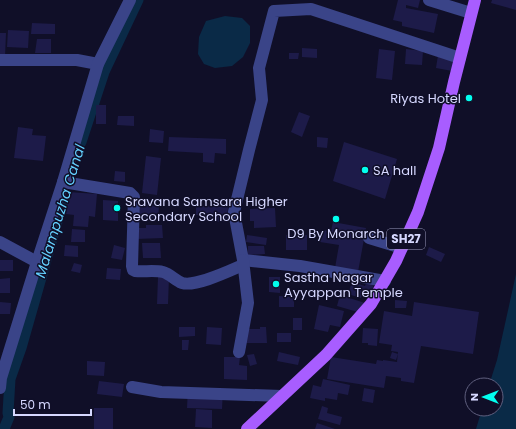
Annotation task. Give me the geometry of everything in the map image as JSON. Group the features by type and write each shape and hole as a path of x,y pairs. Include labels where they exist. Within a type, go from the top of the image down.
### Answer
{"main road":[{"name":"SH27","path":"247,429 331,349 371,304 396,261 418,212 439,148 475,0"}],"street":[{"path":"0,388 1,378 63,182 98,64 130,0"},
{"path":"429,0 471,13"},
{"path":"239,352 248,303 234,212 262,100 258,68 274,11 311,9 460,58"},
{"path":"0,60 77,60 98,64"},
{"path":"63,182 130,193 134,196 132,266 133,270 135,271 162,272 183,283 188,283 210,278 243,263 300,266 385,281"},
{"path":"369,238 402,248"},
{"path":"0,242 37,262"},
{"path":"132,387 161,392 282,396"}],"water":[{"path":"225,16 242,18 250,26 250,43 243,57 232,66 215,68 204,64 198,54 199,37 206,21"},
{"path":"516,274 516,429 476,429 480,417 504,417 504,377 492,377 497,360"}],"building":[{"path":"398,0 420,0 418,8 406,5 406,8 438,14 434,33 402,26 402,22 393,20"},
{"path":"492,0 516,0 516,10 491,3"},
{"path":"32,23 55,24 55,34 31,34"},
{"path":"8,30 29,31 28,48 7,47"},
{"path":"0,33 6,33 5,57 0,57"},
{"path":"37,39 51,39 51,53 35,53"},
{"path":"302,48 317,49 317,58 302,57"},
{"path":"379,49 395,51 392,80 376,78"},
{"path":"406,49 423,51 422,65 405,64"},
{"path":"289,53 299,53 298,59 289,59"},
{"path":"438,55 454,58 452,71 436,68"},
{"path":"96,105 106,105 106,124 96,124"},
{"path":"299,112 310,116 302,137 291,132"},
{"path":"118,116 134,116 134,126 117,125"},
{"path":"18,127 33,129 32,135 46,136 43,161 14,158"},
{"path":"150,129 164,131 163,143 149,142"},
{"path":"169,137 226,139 226,154 215,153 214,163 203,162 203,153 168,151"},
{"path":"317,137 328,138 327,148 317,147"},
{"name":"SA hall","path":"344,142 397,159 385,199 333,181"},
{"path":"146,156 161,158 157,195 142,193"},
{"path":"115,171 125,172 125,182 114,181"},
{"path":"69,192 97,194 95,217 89,216 88,227 73,226 74,215 66,214"},
{"path":"103,200 118,201 118,221 103,220"},
{"path":"138,204 159,206 158,219 137,217"},
{"path":"196,206 228,207 227,222 204,221 204,215 196,215"},
{"path":"275,208 276,227 254,228 254,221 250,221 250,209"},
{"path":"333,222 366,228 358,272 335,268 339,245 320,242 322,230 331,231"},
{"path":"146,225 162,225 163,238 136,239 136,228 146,228"},
{"path":"72,229 85,230 85,242 71,242"},
{"path":"247,235 267,238 266,245 246,242"},
{"path":"286,235 307,235 307,250 286,250"},
{"path":"142,243 160,243 161,258 143,258"},
{"path":"65,245 78,246 78,257 64,256"},
{"path":"114,245 125,248 122,260 111,258"},
{"path":"248,246 264,246 265,254 248,255"},
{"path":"429,247 445,254 441,262 426,255"},
{"path":"0,260 13,260 13,271 0,271"},
{"path":"74,263 82,265 80,273 71,271"},
{"path":"107,268 121,269 120,280 106,279"},
{"path":"158,277 169,277 168,304 157,304"},
{"path":"269,277 280,277 280,293 269,292"},
{"path":"10,278 10,293 0,293 0,279"},
{"path":"367,281 374,284 371,294 364,291 361,298 348,294 352,282 365,286"},
{"path":"340,295 365,303 361,313 337,306"},
{"path":"279,296 294,297 294,307 279,307"},
{"path":"395,300 407,301 406,308 395,308"},
{"path":"0,302 11,303 10,314 0,314"},
{"path":"414,302 479,312 473,354 421,346 414,383 401,381 401,378 386,376 384,388 327,379 331,357 376,364 377,360 397,362 398,352 391,351 392,345 379,343 384,311 412,316"},
{"path":"319,305 344,311 340,327 330,325 328,332 314,329"},
{"path":"293,318 302,318 302,330 293,330"},
{"path":"179,327 195,327 195,336 179,337"},
{"path":"207,327 222,328 221,345 206,344"},
{"path":"260,327 266,327 267,343 244,343 244,329 260,329"},
{"path":"363,328 378,329 377,346 362,343"},
{"path":"277,333 291,333 291,342 277,342"},
{"path":"182,340 189,340 188,350 182,350"},
{"path":"279,352 300,357 298,365 277,361"},
{"path":"392,352 398,354 396,360 390,358"},
{"path":"254,354 257,364 250,366 247,355"},
{"path":"224,357 240,357 239,365 247,366 247,380 224,379"},
{"path":"87,361 105,362 104,376 87,375"},
{"path":"323,379 350,385 348,395 338,393 337,400 325,398 325,401 310,398 313,385 321,387"},
{"path":"99,381 124,384 122,397 97,394"},
{"path":"188,388 223,389 222,409 187,408"},
{"path":"364,388 375,390 373,403 362,401"},
{"path":"322,406 328,408 327,413 342,417 340,425 318,419"},
{"path":"94,408 113,408 113,429 94,429"},
{"path":"196,409 212,410 212,428 195,427"},
{"path":"317,423 335,429 315,429"}],"waterway":[{"name":"Malampuzha Canal","path":"81,142 104,72 138,0"},
{"name":"Malampuzha Canal","path":"4,429 9,417 10,379 21,348 62,204"}],"place":[{"name":"Riyas Hotel","path":"469,98"},
{"name":"SA hall","path":"365,170"},
{"name":"Sravana Samsara Higher Secondary School","path":"117,208"},
{"name":"D9 By Monarch","path":"336,219"},
{"name":"Sastha Nagar Ayyappan Temple","path":"276,284"}]}
